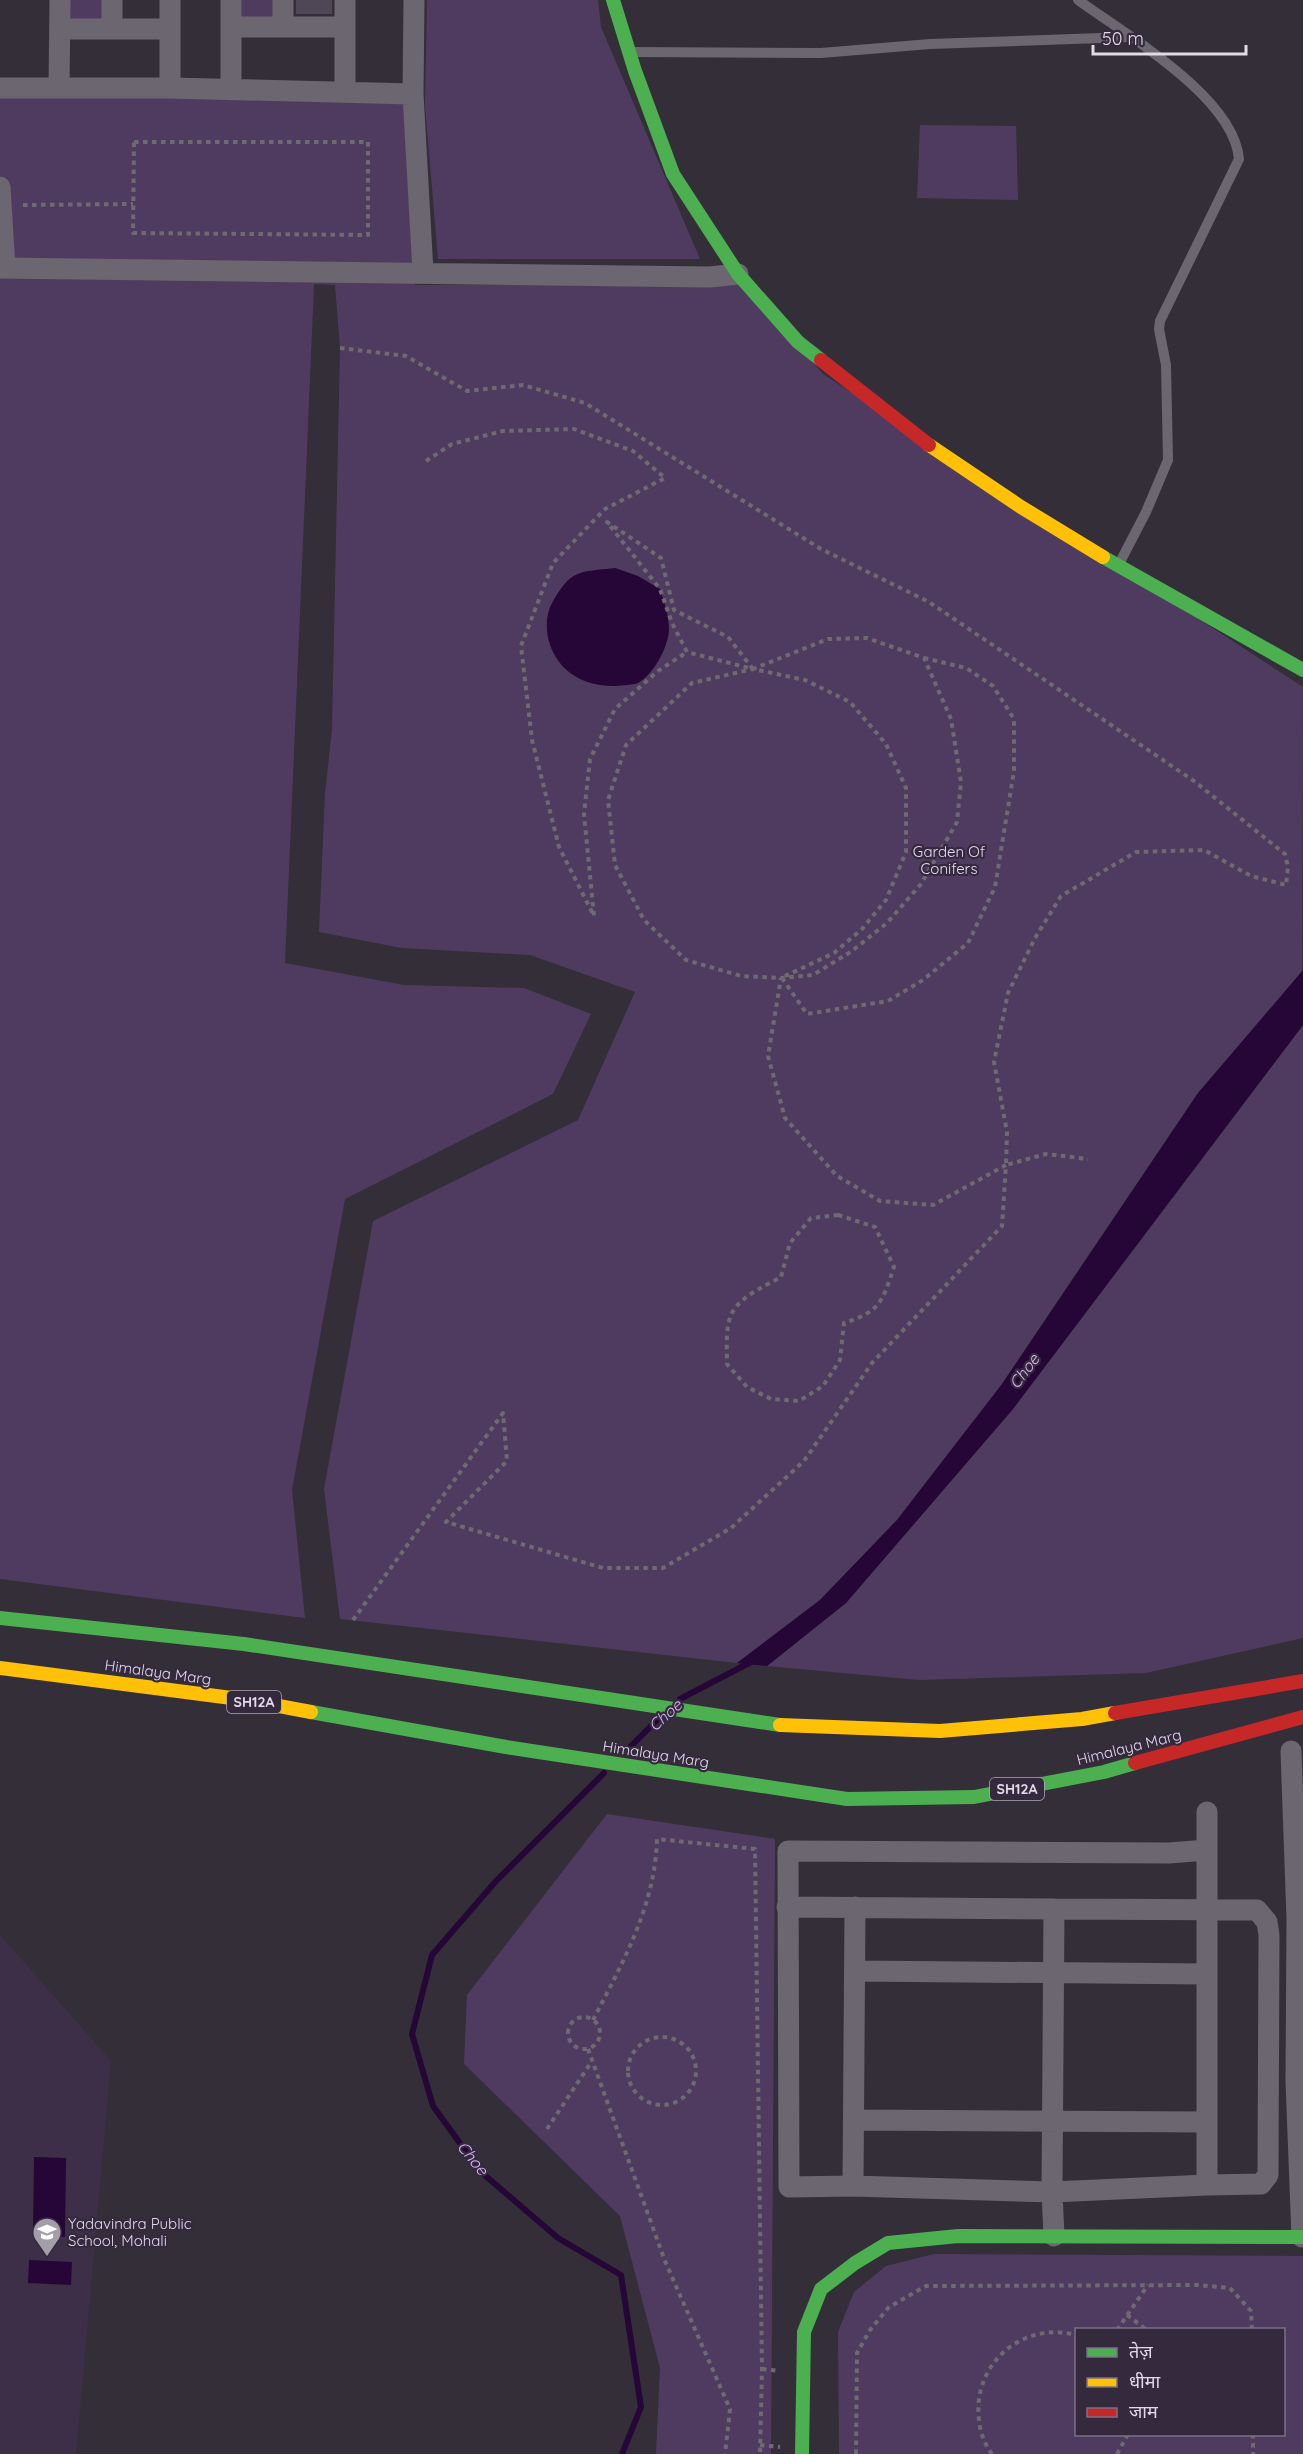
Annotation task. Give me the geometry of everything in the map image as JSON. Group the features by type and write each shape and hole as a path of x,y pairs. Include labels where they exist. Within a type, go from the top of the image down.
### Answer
{"main road":[{"path":"613,0 629,52 673,174 738,274 798,342 922,440 1021,507 1118,566 1303,670"},
{"path":"0,1618 244,1644 766,1725 940,1731 1082,1719 1303,1681"},
{"name":"Himalaya Marg","path":"0,1668 247,1700 506,1747 847,1799 974,1797 1104,1772 1303,1717"},
{"path":"802,2454 804,2332 822,2289 888,2243 958,2236 1303,2237"}],"street":[{"path":"59,87 60,0"},
{"path":"112,0 112,29"},
{"path":"170,0 170,88"},
{"path":"231,0 231,90"},
{"path":"283,0 283,27"},
{"path":"345,0 345,92"},
{"path":"414,0 413,94 423,272"},
{"path":"231,27 345,27"},
{"path":"60,29 170,29"},
{"path":"0,88 170,88 413,94"},
{"path":"0,187 2,268 710,277 738,274"},
{"path":"1291,1751 1297,1919 1296,2082 1303,2237"},
{"path":"1207,1812 1207,2185"},
{"path":"788,1907 1257,1910 1267,1922 1269,2168 1268,2175 1261,2184 1052,2192 853,2186 789,2187 788,1907 788,1851 1169,1853 1207,1850"},
{"path":"853,2186 855,1908"},
{"path":"1054,1909 1052,2192 1054,2236"},
{"path":"855,1971 1207,1974"},
{"path":"855,2120 1207,2122"}],"lane":[{"path":"1078,0 1164,61 1200,92 1234,134 1239,159 1160,321 1159,329 1166,365 1168,460 1146,512 1118,566"},
{"path":"629,52 821,54 930,44 1129,37"}],"path":[{"path":"368,141 368,235 133,233 133,204 134,142 368,141"},
{"path":"23,206 133,204"},
{"path":"340,348 406,356 468,391 523,385 585,403 821,549 929,602 1194,780 1285,854 1288,867 1286,885 1251,876 1204,850 1136,852 1061,896 1035,938 1008,993 994,1062 1007,1132 1002,1226 872,1363 804,1461 731,1528 663,1569 603,1568 446,1522 507,1461 503,1413 353,1620"},
{"path":"426,461 452,444 503,431 574,429 633,451 665,478 606,508 553,563 521,646 532,740 559,847 594,916 584,814 590,759 615,709 657,671 687,652 804,680 850,702 886,744 906,788 906,852 886,900 862,929 834,953 781,978"},
{"path":"687,652 672,623 660,589 607,522 661,558 674,610 728,637 753,669"},
{"path":"781,978 807,1014 888,1001 923,980 968,943 995,886 1014,771 1014,718 993,686 966,668 924,658 867,638 828,639 753,669 692,683 626,745 608,800 615,865 644,920 686,960 741,976 781,978 813,975 852,951 887,923 921,884 957,822 961,782 951,719 924,658"},
{"path":"781,978 768,1056 785,1118 837,1176 880,1201 933,1205 1006,1165 1046,1154 1088,1159"},
{"path":"838,1215 875,1227 894,1267 882,1301 863,1317 844,1323 840,1360 824,1386 798,1401 771,1399 763,1395 747,1386 727,1364 727,1338 732,1313 748,1296 780,1277 790,1243 810,1218 838,1215"},
{"path":"593,2020 628,1953 641,1921 656,1863 657,1839 755,1849 762,2370 759,2454"},
{"path":"578,2018 593,2020 599,2028 599,2038 596,2043 588,2049 573,2045 568,2036 570,2026 578,2018"},
{"path":"666,2036 676,2039 692,2054 696,2065 696,2077 692,2088 684,2098 674,2104 662,2106 650,2104 632,2089 627,2077 630,2056 645,2041 666,2036"},
{"path":"588,2049 665,2261 730,2409 725,2454"},
{"path":"547,2129 592,2061"},
{"path":"1118,2328 1148,2285"},
{"path":"856,2454 857,2353 870,2330 889,2307 926,2286 1198,2285 1230,2288 1251,2311 1252,2328"},
{"path":"1127,2315 1144,2328"},
{"path":"992,2454 980,2429 977,2408 980,2386 989,2367 1004,2350 1022,2338 1042,2332 1075,2335"},
{"path":"1117,2454 1127,2436"},
{"path":"1253,2436 1253,2454"}],"shaded area":[{"name":"Yadavindra Public School, Mohali","path":"0,1935 111,2061 76,2454 0,2454"}],"green space":[{"path":"66,0 106,0 105,21 66,21"},
{"path":"238,0 277,0 277,19 237,20"},
{"path":"427,0 598,0 601,27 700,259 438,259 425,105"},
{"name":"Garden Of Conifers","path":"0,96 415,98 415,285 742,284 823,374 1303,687 1302,973 1198,1093 1002,1384 897,1520 820,1600 737,1663 340,1619 324,1489 373,1221 578,1120 635,992 530,955 402,948 319,932 325,794 332,729 340,348 335,285 314,284 285,963 404,985 524,988 591,1014 553,1094 345,1199 292,1490 305,1618 0,1579"},
{"path":"920,125 1016,126 1018,200 917,198"},
{"path":"1303,1025 1303,1638 1146,1673 919,1680 767,1666 846,1603 1013,1409"},
{"path":"607,1814 775,1839 771,2454 656,2454 660,2368 620,2216 464,2064 467,1995"},
{"path":"934,2254 1303,2256 1303,2454 839,2454 838,2332 854,2292 886,2266"}],"water":[{"path":"615,568 638,576 660,589 669,629 660,659 644,679 633,684 604,686 582,680 564,668 557,660 548,638 547,620 552,603 571,578 584,572"},
{"path":"1303,970 1303,1025 1013,1409 846,1603 767,1666 737,1663 820,1600 897,1520 1002,1384 1198,1093"},
{"path":"34,2157 66,2158 65,2237 33,2237"},
{"path":"29,2260 72,2262 71,2285 28,2283"}],"building":[{"path":"296,0 332,0 332,14 296,14"}],"waterway":[{"name":"Choe","path":"680,1699 753,1661"},
{"name":"Choe","path":"624,1753 657,1720"},
{"name":"Choe","path":"604,1773 496,1881 432,1955 412,2034 433,2106 481,2172 558,2238 621,2275 641,2407 622,2454"}],"traffic: fast":[{"path":"613,0 635,71 673,174 738,274 798,342 821,360"},
{"path":"1103,557 1303,670"},
{"path":"0,1618 244,1644 780,1725"},
{"path":"311,1712 506,1747 847,1799 974,1797 1104,1772 1135,1763"},
{"path":"802,2454 804,2332 821,2289 855,2263 888,2243 958,2236 1303,2237"}],"traffic: slow":[{"path":"929,445 1021,507 1103,557"},
{"path":"0,1668 247,1700 311,1712"},
{"path":"780,1725 940,1731 1082,1719 1115,1713"}],"traffic: jam":[{"path":"821,360 929,445"},
{"path":"1115,1713 1303,1681"},
{"path":"1135,1763 1303,1717"}],"place":[{"name":"Yadavindra Public School, Mohali","path":"47,2258"}]}
